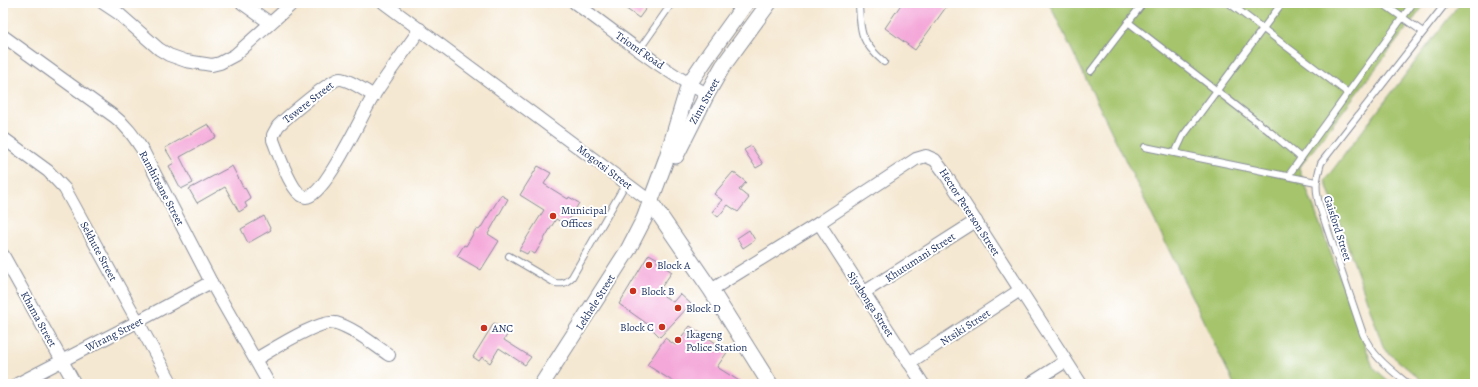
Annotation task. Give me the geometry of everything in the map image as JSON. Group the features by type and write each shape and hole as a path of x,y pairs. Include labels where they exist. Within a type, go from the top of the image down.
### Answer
{"street":[{"path":"103,3 118,13 164,52 176,58 212,65 227,60 235,55 293,3"},
{"path":"242,3 270,23"},
{"name":"Mogotsi Street","path":"384,3 652,204 711,290 770,384"},
{"name":"Triomf Road","path":"575,3 639,50 689,84 707,94"},
{"name":"Zinn Street","path":"652,204 673,141 689,84 710,52 746,3"},
{"name":"Zinn Street","path":"652,204 684,137 723,66 768,3"},
{"name":"Tswere Street","path":"374,96 345,80 339,79 323,88 278,126 273,135 273,140 289,178 300,195 307,197 310,196 327,179 374,96 420,30"},
{"name":"Ramhitsane Street","path":"3,36 115,117 131,132 142,149 210,282 269,384"},
{"name":"Sekhute Street","path":"3,138 48,171 65,190 88,228 137,322 172,384"},
{"name":"Hector Peterson Street","path":"711,290 819,223 916,159 926,156 935,160 939,164 1081,384"},
{"name":"Lekhele Street","path":"542,384 624,256 652,204"},
{"name":"Khutumani Street","path":"863,293 976,221"},
{"name":"Siyabonga Street","path":"819,223 923,384"},
{"name":"Khama Street","path":"3,255 74,384"},
{"name":"Wirang Street","path":"17,384 137,322 210,282"},
{"name":"Ntsiki Street","path":"909,363 1020,290"},
{"path":"256,360 298,335 318,326 332,322 353,331 389,355"},
{"path":"1030,384 1066,361"}],"lane":[{"path":"639,50 672,3"},
{"path":"859,3 860,21 864,39 868,47 884,62"},
{"path":"1090,71 1143,3"},
{"path":"1229,3 1348,93"},
{"path":"1175,153 1182,136 1282,3"},
{"path":"1382,3 1423,32"},
{"path":"1288,176 1413,3"},
{"name":"Gaisford Street","path":"1408,384 1375,356 1363,334 1319,204 1316,182 1322,163 1446,3"},
{"path":"1128,22 1274,135 1301,158"},
{"path":"1145,147 1316,182"},
{"path":"509,256 555,283 562,284 568,282 572,278 626,183"}],"green space":[{"path":"1049,3 1426,3 1299,168 1373,367 1392,384 1234,384"},
{"path":"1460,3 1475,3 1475,384 1426,384 1384,349 1325,180"}],"building":[{"path":"618,3 650,3 639,18"},
{"path":"902,3 949,3 915,50 885,28"},
{"path":"208,124 216,137 180,157 193,183 181,189 169,166 174,163 165,148"},
{"path":"751,146 763,164 756,168 744,150"},
{"path":"232,166 251,199 245,203 247,207 239,212 225,187 197,203 189,189"},
{"path":"538,166 551,173 544,184 568,199 569,197 579,203 566,225 556,219 535,254 529,251 527,254 519,250 544,210 520,195"},
{"path":"733,172 746,182 739,190 749,198 738,212 728,205 718,217 712,212 722,200 714,194"},
{"path":"501,195 508,199 488,234 499,241 481,270 457,256 464,245 466,246 476,229 480,229"},
{"path":"264,216 271,230 248,243 241,229"},
{"path":"749,230 755,240 743,248 737,238"},
{"path":"649,254 658,259 657,262 672,272 658,292 673,302 680,294 691,304 660,337 652,329 653,328 619,304"},
{"path":"494,323 509,332 504,340 531,357 525,365 499,348 490,363 482,357 479,361 473,357"},
{"path":"690,326 728,351 717,367 744,384 677,384 647,365 665,338 675,345"}],"place":[{"name":"Municipal Offices","path":"553,216"},
{"name":"Block A","path":"649,265"},
{"name":"Block B","path":"633,291"},
{"name":"Block D","path":"678,308"},
{"name":"Block C","path":"662,327"},
{"name":"ANC","path":"484,328"},
{"name":"Ikageng Police Station","path":"678,340"}]}
